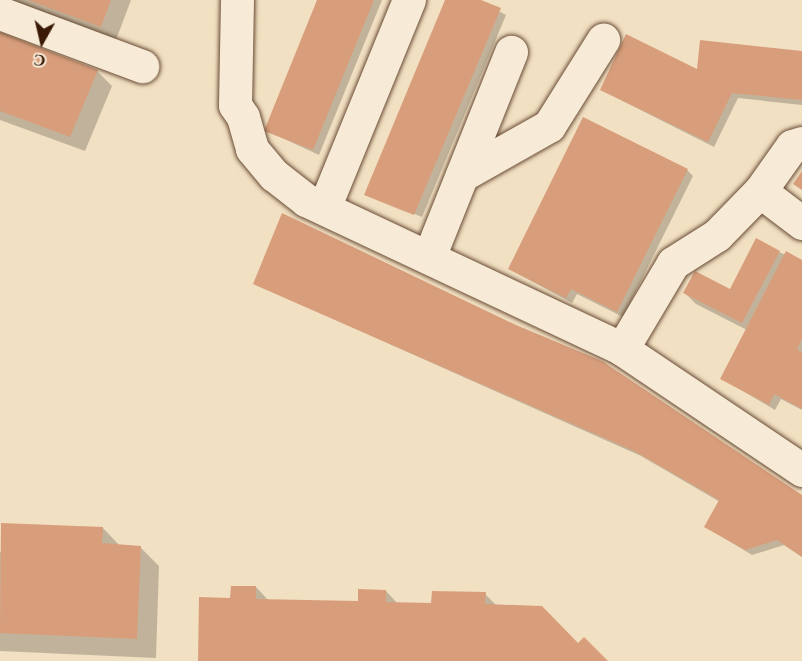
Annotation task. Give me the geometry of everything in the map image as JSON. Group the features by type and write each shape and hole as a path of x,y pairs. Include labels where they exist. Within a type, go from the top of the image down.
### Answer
{"lane":[{"path":"237,0 235,105 243,117 252,149 274,175 324,208 622,349 802,470"},
{"path":"324,208 409,0"},
{"path":"0,14 142,66"},
{"path":"462,175 549,126 603,40"},
{"path":"429,257 511,52"},
{"path":"622,349 673,263 717,235 760,192 792,146 802,143"},
{"path":"760,192 802,223"}],"building":[{"path":"28,0 111,0 101,27"},
{"path":"317,0 374,0 313,150 264,131"},
{"path":"445,0 481,0 501,8 414,215 364,195"},
{"path":"0,32 98,70 70,137 0,111"},
{"path":"626,34 697,69 700,40 802,51 802,100 732,93 708,142 600,90"},
{"path":"583,117 688,169 617,312 571,289 566,298 508,269"},
{"path":"802,171 802,190 793,184"},
{"path":"282,213 516,325 602,361 802,495 802,557 777,540 745,550 704,527 719,500 634,451 253,284"},
{"path":"756,238 780,251 742,323 683,293 695,271 730,289"},
{"path":"786,251 802,260 802,339 797,349 802,352 802,409 774,394 769,405 720,379"},
{"path":"1,523 103,527 102,543 141,546 137,639 0,633"},
{"path":"231,586 256,586 256,599 358,601 358,589 386,590 386,602 431,603 432,591 486,592 485,604 542,606 578,643 584,637 608,661 198,661 199,597 230,598"}]}
